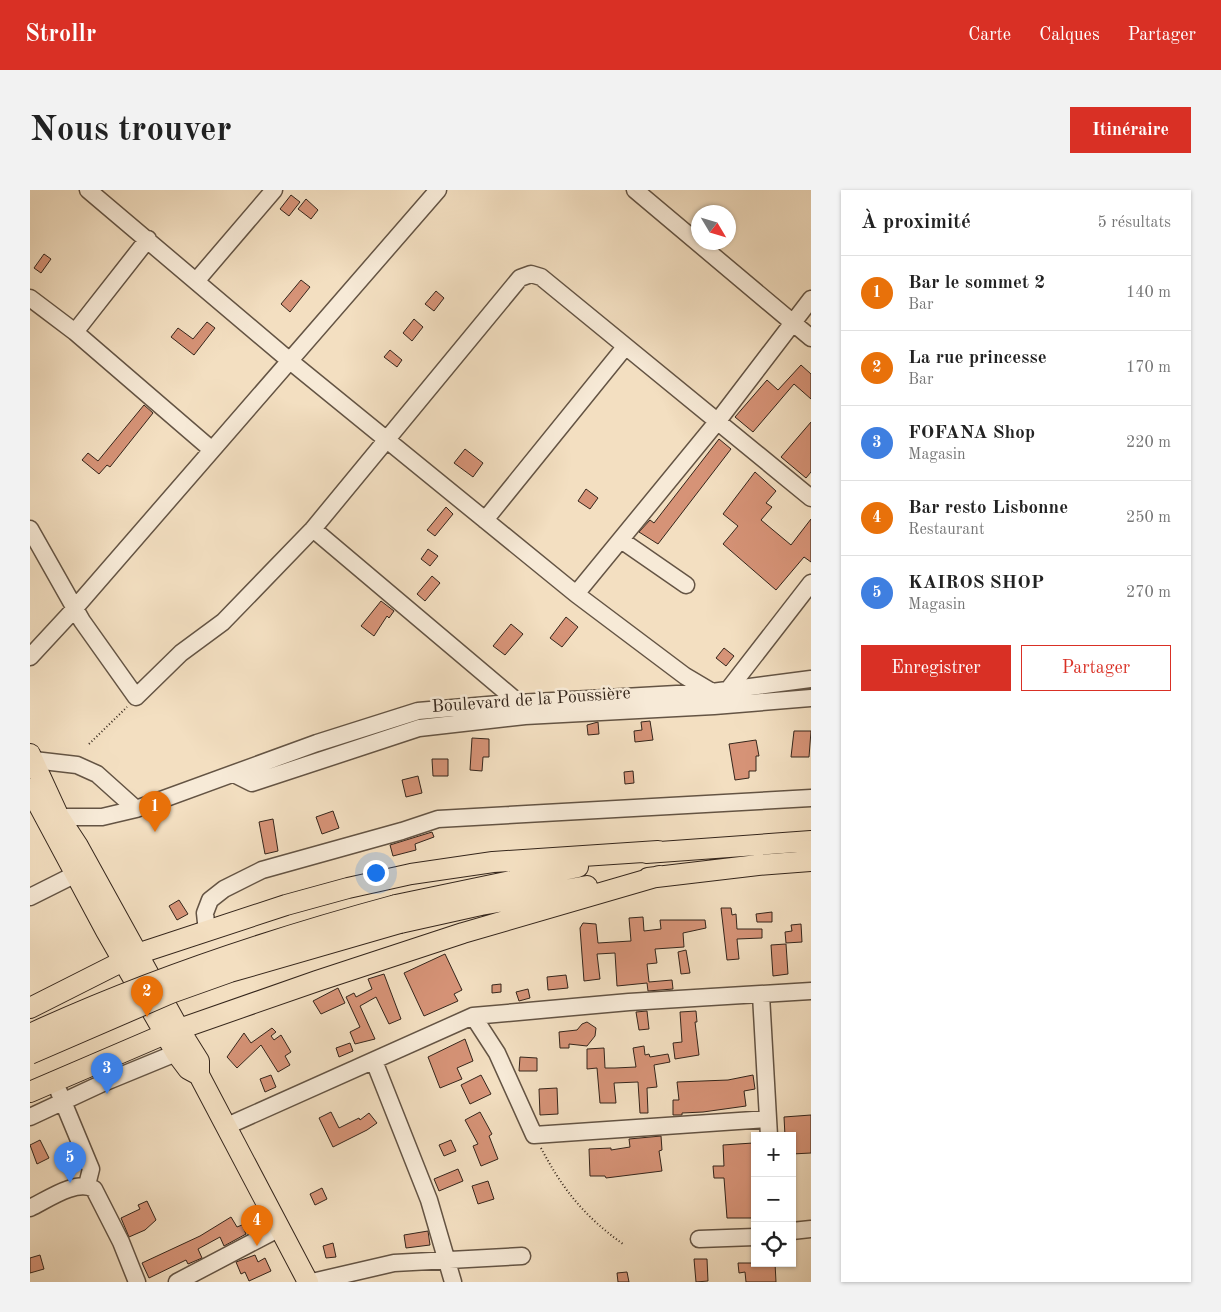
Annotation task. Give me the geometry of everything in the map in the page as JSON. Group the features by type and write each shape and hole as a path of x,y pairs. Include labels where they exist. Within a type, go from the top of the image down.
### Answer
{"main road":[{"path":"32,757 59,817 130,957 172,1032 184,1050 199,1061 199,1075 308,1282"},
{"path":"30,789 112,941 130,957"},
{"path":"30,1008 130,957 286,905 411,874 493,862 811,841"},
{"path":"30,1054 170,993 299,951 482,885 658,851"},
{"path":"30,1034 222,956 288,934 398,914 565,889 659,876 811,861"},
{"path":"30,1092 172,1032 463,933 659,876"},
{"path":"98,975 112,941"},
{"path":"184,1050 210,1019"}],"street":[{"path":"88,190 197,280 290,361 485,520 576,594 713,699"},
{"path":"30,657 438,190"},
{"path":"635,190 811,338"},
{"path":"197,280 270,191"},
{"path":"75,332 148,239"},
{"path":"30,529 74,608 136,697 181,653 223,622 312,529 520,278 531,274 541,277 811,498"},
{"path":"30,298 75,332 212,450"},
{"path":"576,594 718,422 811,298"},
{"path":"485,520 625,347"},
{"path":"312,529 518,703"},
{"path":"621,540 686,584"},
{"path":"728,690 811,583"},
{"name":"Boulevard de la Poussière","path":"234,774 252,783 419,728 525,716 713,699 728,690 811,679"},
{"name":"Boulevard de la Poussière","path":"59,817 102,817 136,809 316,743 418,711 518,703 811,698"},
{"path":"32,757 77,765 96,774 136,809"},
{"path":"207,932 205,913 210,900 224,889 262,870 402,831 438,819 811,798"},
{"path":"30,897 76,874"},
{"path":"227,1126 473,1016 620,1003 811,991"},
{"path":"761,995 770,1132"},
{"path":"473,1016 494,1049 534,1135 768,1119"},
{"path":"30,1117 184,1050"},
{"path":"374,1060 429,1200 453,1282"},
{"path":"56,1082 91,1169 87,1185"},
{"path":"30,1208 76,1186 87,1185 94,1189 121,1242 137,1282"},
{"path":"177,1282 280,1228"},
{"path":"796,1231 811,1230"},
{"path":"699,1239 751,1237"},
{"path":"312,1282 381,1264 522,1256"}],"path":[{"path":"90,744 136,697"},
{"path":"534,1135 557,1179 571,1197 586,1214 623,1244"}],"building":[{"path":"291,195 300,202 289,216 280,209"},
{"path":"306,199 318,210 311,219 298,209"},
{"path":"44,254 51,259 41,273 34,268"},
{"path":"301,280 310,287 290,312 281,304"},
{"path":"436,291 444,298 434,311 425,304"},
{"path":"414,319 423,327 412,341 403,333"},
{"path":"207,322 215,328 194,355 171,337 178,328 193,339"},
{"path":"390,350 402,360 397,367 384,357"},
{"path":"801,365 811,374 811,399 794,384 753,432 735,417 767,380 778,390"},
{"path":"144,405 153,413 110,467 107,465 99,474 82,460 88,453 98,461"},
{"path":"811,422 811,472 806,478 781,457"},
{"path":"719,439 731,449 658,544 639,532 650,520 654,523"},
{"path":"465,449 483,463 473,477 454,463"},
{"path":"755,472 776,491 766,503 772,507 761,520 791,545 811,519 811,562 804,557 776,590 723,544 738,526 723,514"},
{"path":"586,489 598,498 590,509 578,501"},
{"path":"446,507 453,514 435,536 427,530"},
{"path":"428,549 438,556 430,566 421,559"},
{"path":"432,576 440,583 425,601 417,594"},
{"path":"381,601 394,611 389,618 387,616 374,636 361,626"},
{"path":"566,617 578,627 562,647 550,638"},
{"path":"511,624 523,634 505,655 493,646"},
{"path":"724,648 734,656 726,666 716,658"},
{"path":"650,721 653,740 635,742 634,731 642,730 641,722"},
{"path":"598,722 599,734 588,735 587,725"},
{"path":"794,731 811,731 809,757 791,757"},
{"path":"472,738 489,739 489,757 483,757 482,771 470,770"},
{"path":"756,740 759,756 756,756 756,771 749,771 749,778 735,780 729,744"},
{"path":"432,759 448,759 448,776 433,776"},
{"path":"633,771 634,783 625,784 624,772"},
{"path":"418,776 422,793 406,797 402,780"},
{"path":"333,811 339,828 322,834 316,817"},
{"path":"273,819 278,851 265,854 259,822"},
{"path":"432,832 434,837 415,844 416,850 393,856 390,845"},
{"path":"179,900 188,914 177,920 169,906"},
{"path":"721,908 731,908 732,915 736,914 737,929 762,929 762,938 737,939 739,959 727,960"},
{"path":"772,912 772,922 757,922 756,914"},
{"path":"643,917 644,931 661,929 660,920 705,920 706,928 683,933 684,947 655,949 657,963 647,964 649,982 672,980 673,989 648,991 647,983 617,986 615,953 597,954 600,979 584,981 580,928 583,923 596,924 598,943 631,941 629,918"},
{"path":"801,924 802,942 786,943 785,932 792,931 791,925"},
{"path":"786,944 788,974 773,976 771,945"},
{"path":"686,950 690,973 681,974 678,952"},
{"path":"445,954 462,990 454,994 458,1001 424,1016 404,973"},
{"path":"384,974 401,1019 389,1024 376,997 360,1006 375,1039 355,1044 350,1032 360,1027 346,997 354,993 356,997 372,989 368,979"},
{"path":"566,975 568,988 548,990 547,977"},
{"path":"501,984 501,992 492,993 492,985"},
{"path":"338,988 345,1003 321,1014 313,1001"},
{"path":"528,989 530,998 519,1001 516,992"},
{"path":"647,1011 649,1029 639,1030 636,1012"},
{"path":"696,1011 697,1022 695,1022 699,1055 675,1059 673,1043 682,1042 680,1012"},
{"path":"587,1022 596,1028 595,1036 587,1046 569,1044 569,1048 560,1048 559,1032 577,1030 582,1024"},
{"path":"272,1028 276,1032 271,1036 274,1040 281,1035 291,1052 285,1056 290,1065 278,1072 261,1045 237,1068 227,1057 244,1033 251,1043"},
{"path":"465,1039 473,1061 457,1068 462,1079 440,1088 428,1057"},
{"path":"350,1043 353,1051 339,1057 336,1048"},
{"path":"644,1046 645,1055 649,1054 650,1057 668,1054 670,1062 654,1065 657,1087 647,1088 648,1113 640,1113 638,1082 614,1083 616,1103 600,1103 597,1068 587,1069 587,1049 604,1048 605,1068 636,1067 633,1048"},
{"path":"520,1057 537,1058 537,1071 519,1071"},
{"path":"271,1075 276,1087 265,1092 260,1079"},
{"path":"481,1075 491,1094 470,1104 461,1085"},
{"path":"753,1075 755,1089 744,1091 746,1106 673,1115 673,1100 679,1100 677,1082 728,1080"},
{"path":"557,1088 558,1114 540,1115 539,1089"},
{"path":"331,1112 339,1128 359,1118 360,1120 369,1113 377,1123 333,1147 319,1118"},
{"path":"480,1112 492,1134 489,1136 498,1159 481,1166 473,1146 478,1144 465,1120"},
{"path":"811,1115 811,1153 796,1154 796,1132 785,1132 784,1117"},
{"path":"661,1136 662,1150 659,1151 662,1171 606,1178 605,1176 590,1176 589,1149 611,1148 611,1150 630,1147 629,1139"},
{"path":"40,1140 49,1158 37,1164 30,1145"},
{"path":"451,1140 456,1151 444,1156 439,1145"},
{"path":"751,1143 751,1218 727,1218 724,1178 714,1178 713,1166 724,1166 723,1145"},
{"path":"458,1169 463,1181 439,1191 434,1179"},
{"path":"488,1181 494,1199 478,1204 472,1186"},
{"path":"322,1188 327,1199 315,1205 310,1194"},
{"path":"147,1201 156,1220 145,1230 129,1237 121,1218 140,1209 138,1205"},
{"path":"231,1217 237,1227 242,1225 246,1234 224,1246 220,1237 198,1249 202,1258 188,1264 186,1260 149,1278 142,1263 200,1236"},
{"path":"428,1231 430,1245 406,1248 404,1235"},
{"path":"333,1243 336,1257 326,1258 323,1246"},
{"path":"40,1255 44,1269 30,1273 30,1258"},
{"path":"255,1255 258,1262 265,1258 271,1271 249,1281 245,1272 241,1274 236,1262"},
{"path":"694,1259 707,1259 708,1281 696,1282"},
{"path":"738,1263 751,1263 751,1267 775,1267 776,1282 746,1282 745,1272 739,1273"},
{"path":"627,1272 629,1282 618,1282 617,1273"}],"place":[{"name":"Bar le sommet 2","path":"155,832"},
{"name":"La rue princesse","path":"147,1017"},
{"name":"FOFANA Shop","path":"107,1094"},
{"name":"KAIROS SHOP","path":"70,1183"},
{"name":"Bar resto Lisbonne","path":"257,1246"}]}
